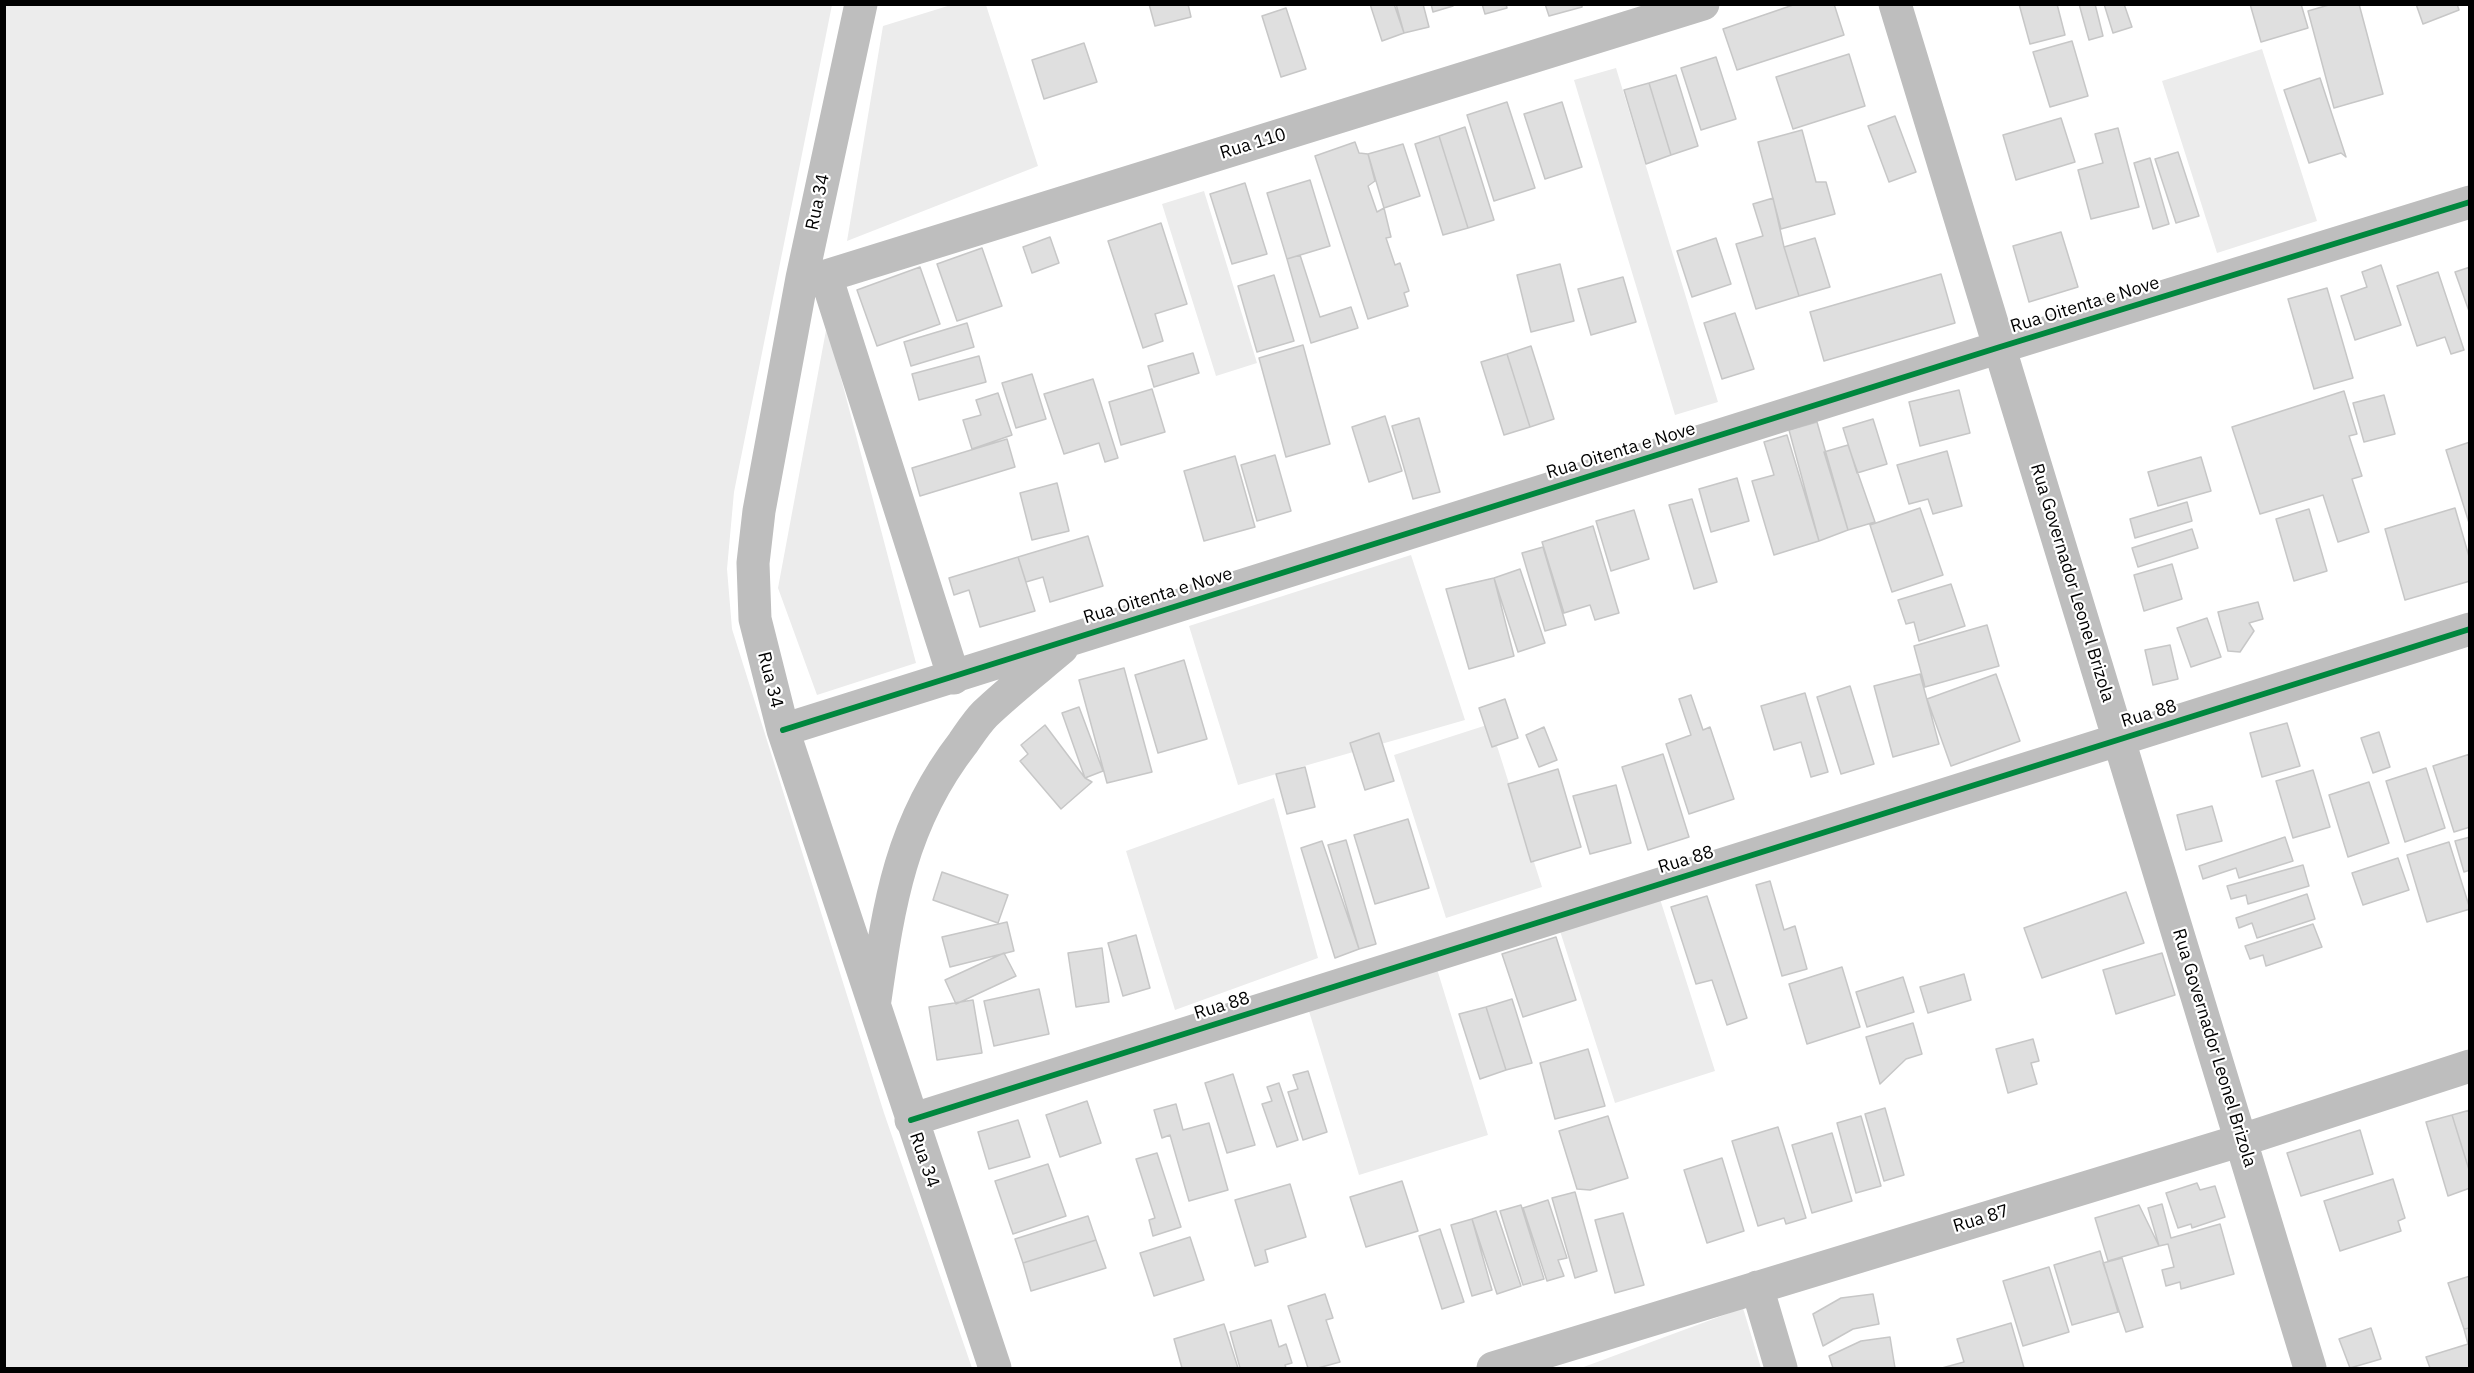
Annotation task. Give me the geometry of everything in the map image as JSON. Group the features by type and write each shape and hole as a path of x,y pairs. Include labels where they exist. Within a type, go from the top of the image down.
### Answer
{"street":[{"name":"Rua 34","path":"861,4 814,277 759,511 753,563 755,619 783,730 994,1368"},
{"name":"Rua 110","path":"814,277 1703,4"},
{"name":"Rua Governador Leonel Brizola","path":"1895,4 2310,1368"},
{"name":"Rua Oitenta e Nove","path":"783,730 2469,202"},
{"path":"814,277 954,678"},
{"name":"Rua 88","path":"911,1120 2469,629"},
{"path":"874,1005 885,928 896,876 913,828 944,767 984,715 1072,639"},
{"name":"Rua 87","path":"1513,1366 1757,1287 2242,1140 2469,1066"},
{"path":"1757,1287 1782,1368"}],"shaded area":[{"path":"4,5 832,5 734,492 727,569 732,629 884,1113 972,1368 5,1368"},
{"path":"951,5 986,5 1038,166 847,241 883,26"},
{"path":"2262,49 2317,221 2217,253 2162,81"},
{"path":"1616,68 1718,402 1675,415 1574,80"},
{"path":"1204,191 1257,363 1216,376 1162,204"},
{"path":"827,325 916,663 817,695 778,588"},
{"path":"1411,555 1465,720 1238,785 1189,626"},
{"path":"1490,724 1542,887 1446,918 1394,755"},
{"path":"1274,798 1318,958 1175,1010 1126,851"},
{"path":"1660,899 1715,1071 1615,1103 1560,931"},
{"path":"1437,969 1488,1135 1359,1175 1308,1008"},
{"path":"1743,1308 1761,1368 1581,1368"}],"building":[{"path":"1149,4 1188,4 1191,17 1155,26"},
{"path":"1370,4 1394,4 1404,33 1382,41"},
{"path":"1396,4 1423,4 1429,27 1404,33"},
{"path":"1431,4 1453,4 1453,6 1433,12"},
{"path":"1482,4 1506,4 1507,8 1485,14"},
{"path":"1545,4 1582,4 1582,7 1549,16"},
{"path":"1796,4 1834,4 1844,35 1737,70 1723,29"},
{"path":"2019,4 2057,4 2065,35 2030,44"},
{"path":"2079,4 2095,4 2103,36 2089,40"},
{"path":"2104,4 2124,4 2132,27 2113,33"},
{"path":"2250,4 2301,4 2308,28 2261,42"},
{"path":"2332,4 2359,4 2383,94 2334,108 2308,11"},
{"path":"2416,4 2457,4 2459,10 2423,24"},
{"path":"1286,8 1306,69 1281,77 1262,16"},
{"path":"2072,41 2088,96 2050,107 2033,52"},
{"path":"1084,43 1097,82 1044,99 1032,60"},
{"path":"1849,54 1865,106 1793,129 1776,77"},
{"path":"1716,57 1736,119 1701,130 1681,68"},
{"path":"1676,75 1698,146 1671,155 1649,83"},
{"path":"2320,78 2346,157 2341,153 2309,163 2284,90"},
{"path":"1649,83 1671,155 1646,164 1624,90"},
{"path":"1507,102 1535,188 1494,201 1467,115"},
{"path":"1562,102 1582,167 1545,179 1524,114"},
{"path":"1895,116 1916,172 1889,182 1868,126"},
{"path":"2061,118 2075,162 2016,180 2003,135"},
{"path":"1465,127 1494,220 1468,228 1439,136"},
{"path":"2118,128 2139,207 2091,219 2078,170 2103,163 2095,134"},
{"path":"1802,130 1816,182 1826,182 1835,214 1781,229 1758,142"},
{"path":"1439,136 1468,228 1443,235 1415,144"},
{"path":"1355,142 1359,153 1368,154 1375,181 1368,186 1377,212 1384,208 1391,237 1386,238 1395,265 1400,263 1409,291 1404,293 1408,306 1368,319 1315,156"},
{"path":"1403,144 1420,196 1384,208 1368,154"},
{"path":"2178,152 2199,216 2176,223 2155,159"},
{"path":"2150,158 2169,224 2153,229 2134,163"},
{"path":"1310,180 1330,246 1287,259 1267,193"},
{"path":"1245,183 1267,254 1232,264 1210,194"},
{"path":"1773,198 1784,247 1799,296 1756,309 1736,244 1763,236 1753,204"},
{"path":"1161,223 1187,304 1155,314 1163,341 1143,348 1108,241"},
{"path":"2061,232 2078,287 2029,302 2013,246"},
{"path":"1050,237 1059,263 1032,273 1023,247"},
{"path":"1716,238 1731,284 1692,297 1677,251"},
{"path":"1815,238 1830,287 1799,296 1784,247"},
{"path":"982,248 1002,306 957,321 937,264"},
{"path":"1300,255 1320,317 1351,307 1358,328 1311,343 1287,259"},
{"path":"1560,264 1574,321 1531,332 1517,275"},
{"path":"2381,265 2401,325 2355,340 2341,296 2367,287 2362,272"},
{"path":"920,267 940,324 877,346 857,290"},
{"path":"2470,267 2470,314 2455,272"},
{"path":"2438,272 2464,350 2451,354 2445,337 2417,346 2397,286"},
{"path":"1941,274 1955,323 1824,361 1810,312"},
{"path":"1274,275 1294,341 1257,352 1238,286"},
{"path":"1623,277 1636,322 1591,335 1578,289"},
{"path":"2327,288 2353,378 2314,389 2288,299"},
{"path":"1735,313 1754,369 1722,379 1704,323"},
{"path":"967,323 974,347 911,366 904,342"},
{"path":"1303,345 1330,444 1286,457 1259,358"},
{"path":"1531,346 1554,419 1530,427 1507,354"},
{"path":"1193,353 1199,373 1154,387 1148,366"},
{"path":"1507,354 1530,427 1504,435 1481,362"},
{"path":"979,356 986,382 919,400 912,374"},
{"path":"1032,374 1046,419 1016,428 1002,383"},
{"path":"1093,379 1118,458 1105,462 1099,443 1064,454 1044,394"},
{"path":"1152,389 1165,432 1121,445 1109,402"},
{"path":"1959,390 1970,433 1920,446 1909,402"},
{"path":"2344,391 2357,434 2349,436 2362,476 2352,479 2369,532 2338,542 2323,495 2260,514 2232,427"},
{"path":"998,393 1012,435 972,449 963,420 981,415 976,400"},
{"path":"2384,395 2395,434 2364,442 2353,403"},
{"path":"1385,416 1402,471 1369,482 1352,427"},
{"path":"1419,418 1440,492 1413,499 1392,426"},
{"path":"1873,419 1887,464 1857,473 1843,428"},
{"path":"1817,422 1848,530 1819,541 1789,430"},
{"path":"1787,435 1819,541 1774,555 1752,481 1774,475 1764,442"},
{"path":"1007,439 1015,467 920,496 912,468"},
{"path":"2470,442 2470,526 2446,450"},
{"path":"1848,445 1875,522 1848,530 1824,452"},
{"path":"1947,451 1962,506 1933,514 1928,499 1909,504 1897,465"},
{"path":"1275,455 1291,511 1257,521 1241,465"},
{"path":"1235,456 1255,527 1204,541 1184,471"},
{"path":"2201,457 2211,491 2158,506 2148,472"},
{"path":"1737,478 1749,521 1711,532 1699,489"},
{"path":"1057,483 1069,531 1032,540 1020,493"},
{"path":"1692,499 1717,582 1694,589 1669,505"},
{"path":"2187,502 2192,521 2135,538 2130,519"},
{"path":"1920,508 1943,575 1892,592 1870,525"},
{"path":"2455,508 2470,560 2470,581 2405,600 2385,529"},
{"path":"2309,509 2327,571 2294,581 2276,519"},
{"path":"1634,510 1649,559 1611,571 1596,521"},
{"path":"1593,526 1619,613 1595,620 1590,605 1564,613 1542,542"},
{"path":"2192,529 2198,548 2138,567 2132,548"},
{"path":"1088,536 1103,586 1050,602 1043,577 1026,582 1018,557"},
{"path":"1543,547 1566,625 1545,631 1522,553"},
{"path":"1018,557 1035,611 980,627 969,590 954,595 949,578"},
{"path":"2172,564 2182,599 2144,611 2134,575"},
{"path":"1520,569 1545,643 1518,652 1494,578"},
{"path":"1494,578 1514,656 1469,669 1446,589"},
{"path":"1951,584 1965,626 1919,641 1914,622 1906,624 1898,600"},
{"path":"2258,602 2263,619 2249,623 2254,631 2240,652 2228,651 2218,612"},
{"path":"2207,618 2221,657 2191,667 2177,628"},
{"path":"1987,625 1999,666 1925,687 1914,646"},
{"path":"2170,645 2178,679 2153,685 2145,650"},
{"path":"1184,660 1207,739 1158,753 1135,675"},
{"path":"1124,668 1152,772 1107,783 1079,680"},
{"path":"1920,674 1939,744 1893,757 1874,686"},
{"path":"1996,674 2020,741 1951,766 1927,699"},
{"path":"1850,686 1874,764 1841,774 1817,697"},
{"path":"1805,693 1828,772 1811,777 1801,742 1774,750 1761,706"},
{"path":"1691,695 1703,730 1710,727 1734,799 1689,814 1666,744 1691,735 1679,699"},
{"path":"1505,699 1518,738 1492,747 1479,708"},
{"path":"1079,707 1103,771 1085,778 1062,713"},
{"path":"2287,723 2300,766 2262,777 2250,733"},
{"path":"1045,725 1085,778 1092,782 1061,809 1020,761 1028,754 1021,745"},
{"path":"1544,727 1557,760 1539,767 1526,735"},
{"path":"2379,732 2390,767 2373,773 2361,738"},
{"path":"1379,733 1394,781 1365,790 1350,743"},
{"path":"1663,754 1689,837 1648,850 1622,767"},
{"path":"2470,754 2470,827 2454,832 2433,766"},
{"path":"1305,767 1315,807 1287,814 1276,774"},
{"path":"2426,768 2445,828 2405,842 2386,781"},
{"path":"1558,769 1581,847 1531,862 1508,784"},
{"path":"2313,770 2330,827 2293,838 2276,781"},
{"path":"2369,782 2389,843 2348,857 2329,795"},
{"path":"1616,785 1631,843 1590,854 1573,796"},
{"path":"2212,806 2222,841 2186,850 2177,815"},
{"path":"1408,819 1429,888 1375,904 1354,835"},
{"path":"2285,837 2293,861 2239,878 2236,868 2203,879 2199,866"},
{"path":"2470,837 2470,870 2464,872 2455,841"},
{"path":"1346,840 1376,944 1359,949 1328,845"},
{"path":"1322,841 1359,949 1335,958 1301,848"},
{"path":"2449,842 2470,909 2427,922 2407,855"},
{"path":"2398,858 2409,890 2363,905 2352,873"},
{"path":"2303,865 2309,886 2248,904 2246,895 2231,899 2227,886"},
{"path":"942,872 1008,895 998,923 933,900"},
{"path":"1770,881 1784,930 1795,926 1807,969 1782,976 1756,885"},
{"path":"2126,892 2144,943 2042,978 2024,928"},
{"path":"2307,894 2315,919 2257,938 2252,923 2239,928 2236,918"},
{"path":"1707,896 1747,1018 1727,1025 1712,980 1696,984 1671,907"},
{"path":"1007,922 1014,951 950,967 942,937"},
{"path":"2313,924 2322,947 2266,966 2263,955 2250,959 2245,946"},
{"path":"1136,935 1150,988 1123,996 1108,943"},
{"path":"1556,937 1576,1000 1523,1017 1502,954"},
{"path":"1102,948 1109,1002 1076,1007 1068,953"},
{"path":"1004,953 1016,976 956,1004 945,980"},
{"path":"2162,953 2175,995 2116,1014 2103,970"},
{"path":"1842,967 1860,1027 1807,1044 1789,984"},
{"path":"1964,974 1971,1000 1928,1013 1920,987"},
{"path":"1903,977 1914,1012 1867,1027 1856,992"},
{"path":"1039,989 1049,1034 994,1046 984,1001"},
{"path":"1512,999 1532,1063 1506,1070 1486,1007"},
{"path":"973,1000 982,1053 937,1060 929,1007"},
{"path":"1486,1007 1506,1070 1480,1079 1459,1014"},
{"path":"1913,1023 1922,1054 1906,1059 1880,1084 1866,1037"},
{"path":"2033,1039 2039,1061 2031,1063 2037,1084 2008,1093 1996,1049"},
{"path":"1588,1049 1605,1106 1555,1119 1540,1063"},
{"path":"1308,1071 1327,1132 1303,1140 1288,1092 1298,1089 1293,1075"},
{"path":"1233,1074 1255,1145 1227,1153 1205,1083"},
{"path":"1279,1083 1298,1140 1277,1147 1262,1104 1272,1101 1267,1087"},
{"path":"1087,1101 1101,1143 1060,1157 1046,1115"},
{"path":"1176,1104 1183,1130 1209,1123 1228,1190 1189,1201 1170,1135 1162,1138 1154,1110"},
{"path":"1885,1108 1904,1175 1884,1181 1865,1114"},
{"path":"2470,1110 2470,1173 2452,1115"},
{"path":"2452,1115 2470,1173 2470,1188 2448,1196 2426,1122"},
{"path":"1608,1116 1628,1178 1590,1190 1577,1189 1559,1131"},
{"path":"1861,1116 1881,1186 1856,1193 1837,1123"},
{"path":"1018,1120 1030,1157 989,1169 978,1132"},
{"path":"1778,1127 1806,1218 1786,1224 1784,1218 1758,1226 1732,1141"},
{"path":"2360,1130 2373,1174 2301,1196 2287,1153"},
{"path":"1832,1133 1852,1201 1812,1213 1792,1145"},
{"path":"1157,1153 1181,1227 1153,1236 1149,1220 1155,1218 1136,1159"},
{"path":"1722,1158 1744,1231 1707,1243 1684,1170"},
{"path":"1048,1164 1066,1216 1013,1234 995,1181"},
{"path":"2393,1179 2405,1218 2398,1221 2401,1231 2340,1251 2324,1201"},
{"path":"1402,1181 1418,1231 1366,1247 1350,1197"},
{"path":"2197,1183 2200,1190 2215,1186 2225,1217 2192,1228 2191,1224 2178,1228 2166,1193"},
{"path":"1290,1184 1306,1237 1265,1250 1268,1262 1255,1266 1235,1200"},
{"path":"1575,1192 1597,1271 1575,1278 1552,1198"},
{"path":"1548,1200 1567,1258 1558,1260 1564,1276 1547,1281 1523,1208"},
{"path":"2162,1204 2171,1238 2220,1224 2234,1274 2181,1289 2180,1282 2166,1286 2162,1270 2174,1267 2168,1244 2159,1246 2148,1208"},
{"path":"1521,1205 1544,1279 1523,1285 1500,1211"},
{"path":"2139,1205 2159,1246 2108,1261 2095,1218"},
{"path":"1496,1211 1521,1286 1497,1294 1472,1219"},
{"path":"1623,1213 1644,1285 1615,1293 1595,1220"},
{"path":"1088,1216 1096,1240 1023,1263 1015,1239"},
{"path":"1472,1219 1492,1290 1472,1296 1451,1225"},
{"path":"1440,1229 1464,1302 1442,1309 1419,1236"},
{"path":"1190,1237 1204,1280 1154,1296 1140,1253"},
{"path":"1096,1240 1106,1268 1031,1291 1023,1263"},
{"path":"2100,1251 2118,1312 2072,1325 2054,1265"},
{"path":"2122,1258 2143,1327 2126,1332 2103,1263"},
{"path":"2049,1267 2069,1332 2023,1346 2003,1281"},
{"path":"2470,1276 2470,1328 2464,1329 2448,1283"},
{"path":"1325,1294 1333,1318 1326,1320 1340,1362 1318,1368 1308,1368 1288,1306"},
{"path":"1873,1294 1879,1324 1853,1329 1823,1346 1813,1314 1841,1298"},
{"path":"1271,1320 1279,1347 1286,1344 1292,1363 1285,1365 1286,1368 1240,1368 1230,1332"},
{"path":"2011,1323 2024,1368 1942,1368 1964,1362 1957,1339"},
{"path":"1224,1324 1238,1368 1182,1368 1174,1339"},
{"path":"2371,1328 2381,1359 2350,1368 2339,1339"},
{"path":"2470,1328 2470,1368 2430,1368 2426,1357 2468,1344 2464,1329"},
{"path":"1890,1337 1895,1368 1833,1368 1829,1356 1861,1341"}],"cycle path":[{"path":"783,730 2000,347 2470,202"},
{"path":"911,1120 2470,629"}]}
